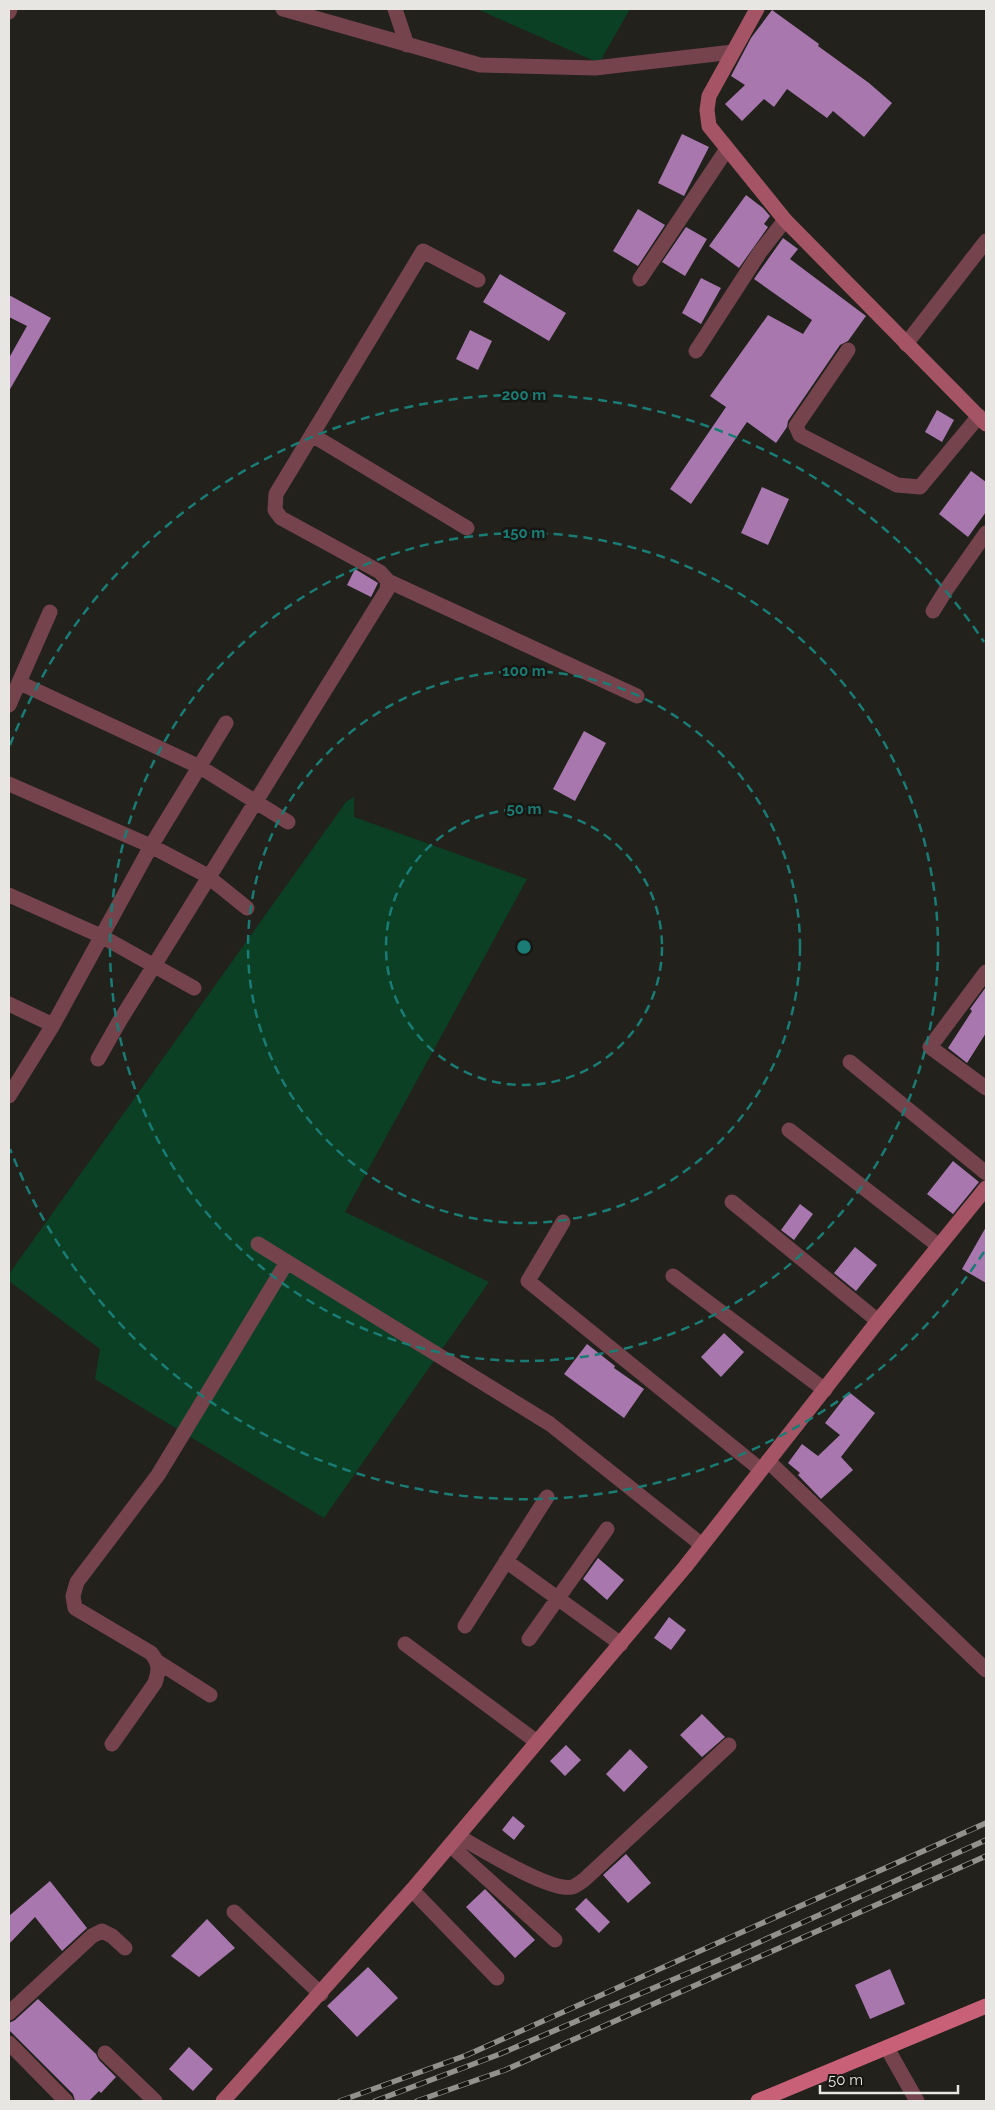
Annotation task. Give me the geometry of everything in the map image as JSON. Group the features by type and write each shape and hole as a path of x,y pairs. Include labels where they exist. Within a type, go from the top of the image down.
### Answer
{"main road":[{"path":"758,2101 986,2006"}],"street":[{"path":"283,9 480,65 595,68 733,52"},
{"path":"395,9 407,44"},
{"path":"757,9 708,96 709,126 785,220 983,420 920,487 897,485 800,435 796,426 848,350"},
{"path":"640,279 727,149"},
{"path":"696,350 760,252 785,220"},
{"path":"906,344 986,241"},
{"path":"478,280 423,251 276,494 275,510 281,518 380,572 388,581 637,696"},
{"path":"312,435 466,528"},
{"path":"933,611 986,533"},
{"path":"98,1059 387,590 388,581"},
{"path":"9,705 50,612"},
{"path":"20,683 200,767 288,822"},
{"path":"9,1096 53,1025 151,846 226,723"},
{"path":"9,784 151,846 209,877 247,908"},
{"path":"9,895 101,936 194,988"},
{"path":"986,972 930,1047 986,1088"},
{"path":"9,1004 53,1025"},
{"path":"850,1062 986,1173"},
{"path":"790,1130 939,1246"},
{"path":"223,2101 321,1994 412,1890 621,1644 765,1466 878,1321 939,1246 985,1194"},
{"path":"732,1202 878,1321"},
{"path":"563,1222 528,1281 765,1466 986,1670"},
{"path":"258,1244 550,1424 702,1545"},
{"path":"210,1695 158,1662 151,1653 75,1608 73,1596 77,1582 158,1475 287,1262"},
{"path":"673,1276 824,1390"},
{"path":"465,1626 547,1497"},
{"path":"529,1639 607,1530"},
{"path":"506,1561 621,1644"},
{"path":"405,1644 538,1742"},
{"path":"112,1744 155,1683 159,1671 158,1662"},
{"path":"454,1840 562,1888 572,1887 585,1879 730,1745"},
{"path":"454,1840 555,1940"},
{"path":"412,1890 497,1978"},
{"path":"234,1912 321,1994"},
{"path":"9,2013 92,1936 102,1931 112,1936 125,1948"},
{"path":"9,2043 66,2101"},
{"path":"887,2048 917,2101"},
{"path":"105,2053 155,2101"}],"green space":[{"path":"477,9 630,9 599,63"},
{"path":"354,797 354,817 527,879 345,1212 489,1282 324,1518 95,1379 100,1349 9,1281 9,1274 346,802"}],"building":[{"path":"772,10 819,44 818,46 869,83 892,103 864,137 833,111 827,118 787,89 774,107 764,99 742,121 725,104 745,85 731,76 751,38"},
{"path":"682,134 709,147 684,196 658,183"},
{"path":"746,195 770,216 764,224 768,227 739,268 709,246"},
{"path":"638,209 665,225 638,266 613,251"},
{"path":"686,227 707,239 685,276 662,262"},
{"path":"783,238 798,249 790,259 866,316 848,341 840,345 788,421 787,427 776,443 747,422 691,504 670,489 726,407 710,396 768,315 803,334 812,320 754,279"},
{"path":"500,274 566,313 549,341 483,302"},
{"path":"701,278 721,288 701,324 682,313"},
{"path":"9,295 51,318 9,391 9,358 27,326 9,317"},
{"path":"470,330 492,341 478,370 456,359"},
{"path":"937,410 954,420 942,442 925,432"},
{"path":"971,471 986,482 986,512 968,537 939,514"},
{"path":"762,487 789,499 768,545 741,533"},
{"path":"355,569 378,583 371,597 347,585"},
{"path":"584,731 606,743 575,801 553,789"},
{"path":"986,987 986,1033 967,1063 948,1048 972,1011 970,1009"},
{"path":"953,1161 979,1182 953,1214 927,1194"},
{"path":"800,1204 813,1214 794,1240 781,1230"},
{"path":"986,1227 986,1283 962,1269"},
{"path":"855,1247 877,1265 856,1291 834,1273"},
{"path":"724,1333 744,1352 721,1377 701,1357"},
{"path":"587,1344 615,1366 614,1368 644,1389 624,1418 564,1374"},
{"path":"849,1392 875,1413 841,1457 853,1470 821,1499 798,1475 800,1473 788,1463 802,1444 818,1456 840,1435 825,1423"},
{"path":"598,1558 624,1580 607,1600 583,1579"},
{"path":"669,1617 686,1630 671,1650 654,1638"},
{"path":"702,1714 725,1737 702,1757 680,1735"},
{"path":"566,1745 581,1760 565,1776 550,1761"},
{"path":"630,1749 648,1767 624,1792 606,1774"},
{"path":"513,1816 525,1826 514,1840 502,1830"},
{"path":"626,1854 651,1883 628,1903 603,1875"},
{"path":"50,1881 87,1928 62,1951 35,1917 9,1944 9,1916"},
{"path":"485,1889 535,1940 515,1958 466,1907"},
{"path":"586,1898 610,1922 599,1933 575,1909"},
{"path":"207,1919 235,1948 199,1977 171,1956"},
{"path":"368,1967 398,1998 357,2037 327,2006"},
{"path":"890,1969 905,2004 870,2019 855,1985"},
{"path":"38,1999 96,2054 99,2060 116,2077 101,2093 99,2091 89,2101 75,2101 73,2094 9,2030 9,2023 15,2020"},
{"path":"189,2047 213,2069 193,2091 169,2069"}],"railway":[{"path":"340,2101 467,2055 986,1823"},
{"path":"375,2101 500,2054 735,1953 986,1840"},
{"path":"417,2101 505,2070 986,1856"}]}
